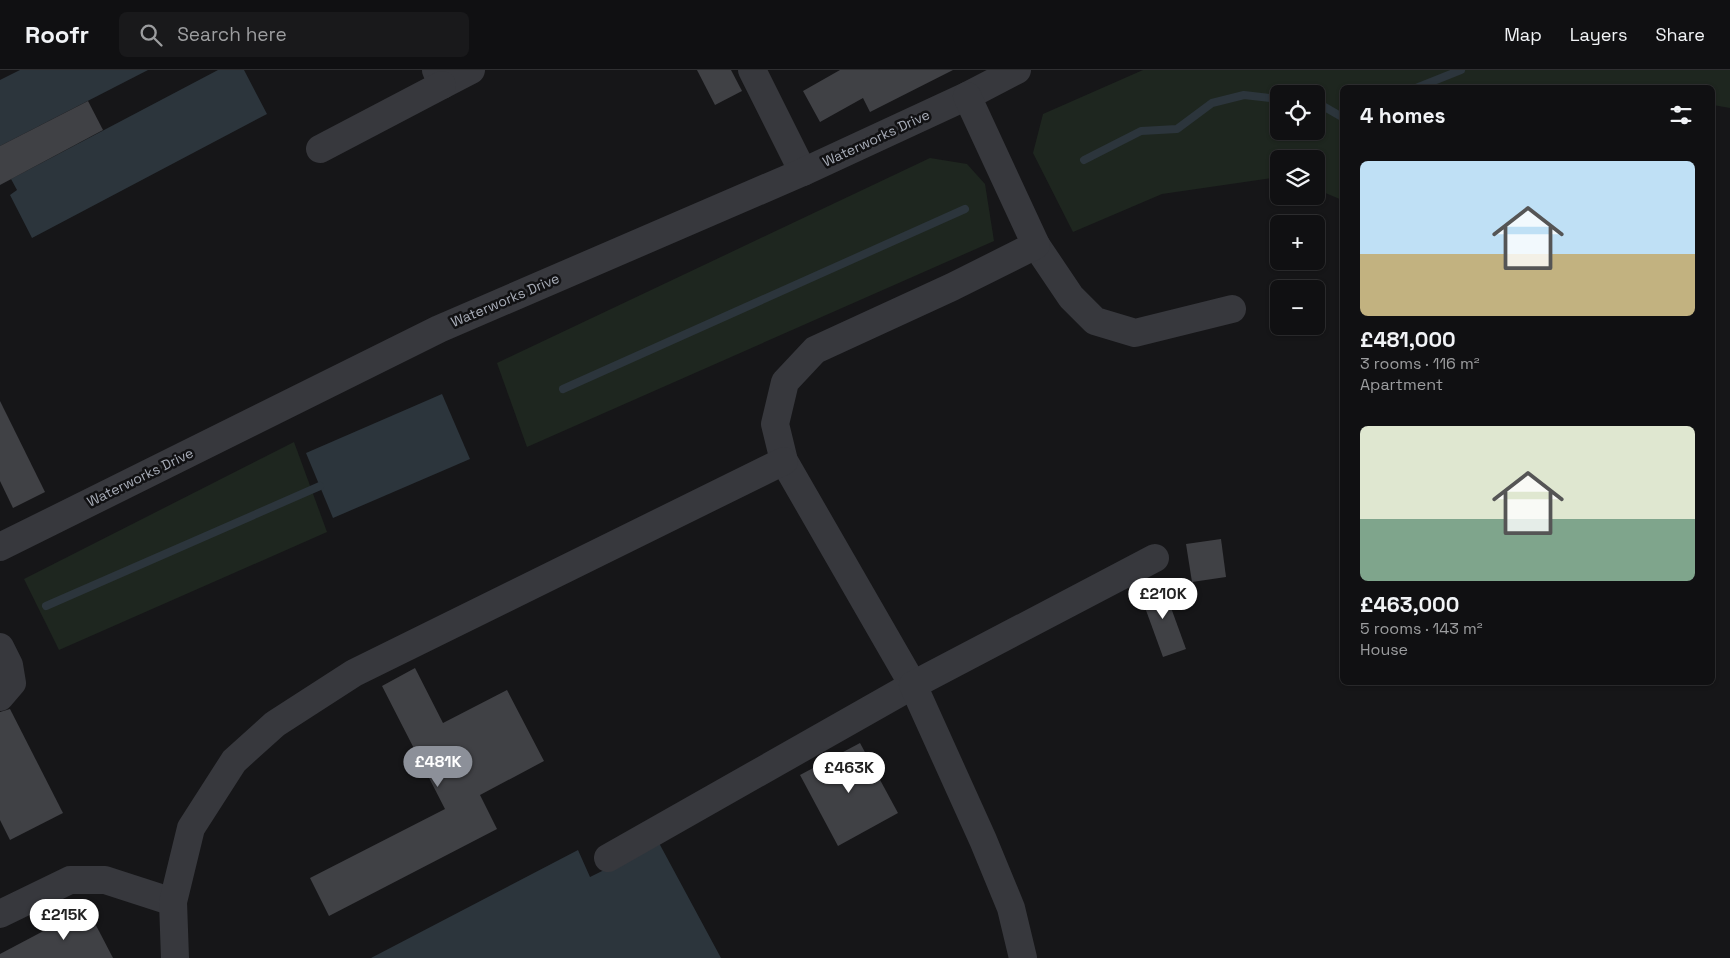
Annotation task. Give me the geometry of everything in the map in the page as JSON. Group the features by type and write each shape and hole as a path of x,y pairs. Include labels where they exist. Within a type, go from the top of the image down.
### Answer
{"lane":[{"path":"320,149 439,77 471,70"},
{"path":"752,70 803,172"},
{"name":"Waterworks Drive","path":"0,547 438,329 803,172 967,96 1017,70"},
{"path":"967,96 1036,245 1071,297 1095,321 1135,333 1232,309"},
{"path":"1023,958 1007,899 983,840 914,685 784,461 775,424 785,382 815,350 952,287 1036,245"},
{"path":"175,958 173,902 190,828 234,760 275,724 354,673 784,461"},
{"path":"608,858 914,685 1154,558"},
{"path":"0,647 9,665 12,683 0,697"},
{"path":"0,914 70,880 105,880 173,902"}],"shaded area":[{"path":"20,70 148,70 0,146 0,80"},
{"path":"218,70 244,70 267,114 32,238 10,195 17,190 11,179"},
{"path":"1143,70 1730,70 1730,108 1715,105 1715,85 1340,85 1340,199 1325,193 1325,150 1270,150 1270,178 1162,194 1073,232 1033,153 1043,114"},
{"path":"930,158 967,164 985,184 994,241 527,447 497,363"},
{"path":"442,394 470,459 333,518 306,453"},
{"path":"294,442 327,532 59,650 24,579"},
{"path":"659,843 721,958 371,958 578,850 590,877"}],"building":[{"path":"697,70 731,70 742,91 715,105"},
{"path":"840,70 953,70 870,112 863,98 820,122 803,91"},
{"path":"88,101 103,130 0,185 0,146"},
{"path":"0,401 45,492 13,508 0,481"},
{"path":"1221,539 1226,577 1192,582 1186,544"},
{"path":"1162,583 1186,649 1163,657 1139,591"},
{"path":"415,668 443,723 507,690 544,761 480,795 497,829 329,916 310,878 445,809 382,686"},
{"path":"10,709 63,813 10,840 0,820 0,712"},
{"path":"860,743 898,813 838,846 800,775"},
{"path":"87,908 113,958 0,958 0,954"}],"waterway":[{"path":"1424,85 1461,70"},
{"path":"1084,160 1141,131 1177,129 1212,103 1244,95 1270,98"},
{"path":"1325,107 1340,116"},
{"path":"563,389 965,209"},
{"path":"46,606 320,486"}]}
